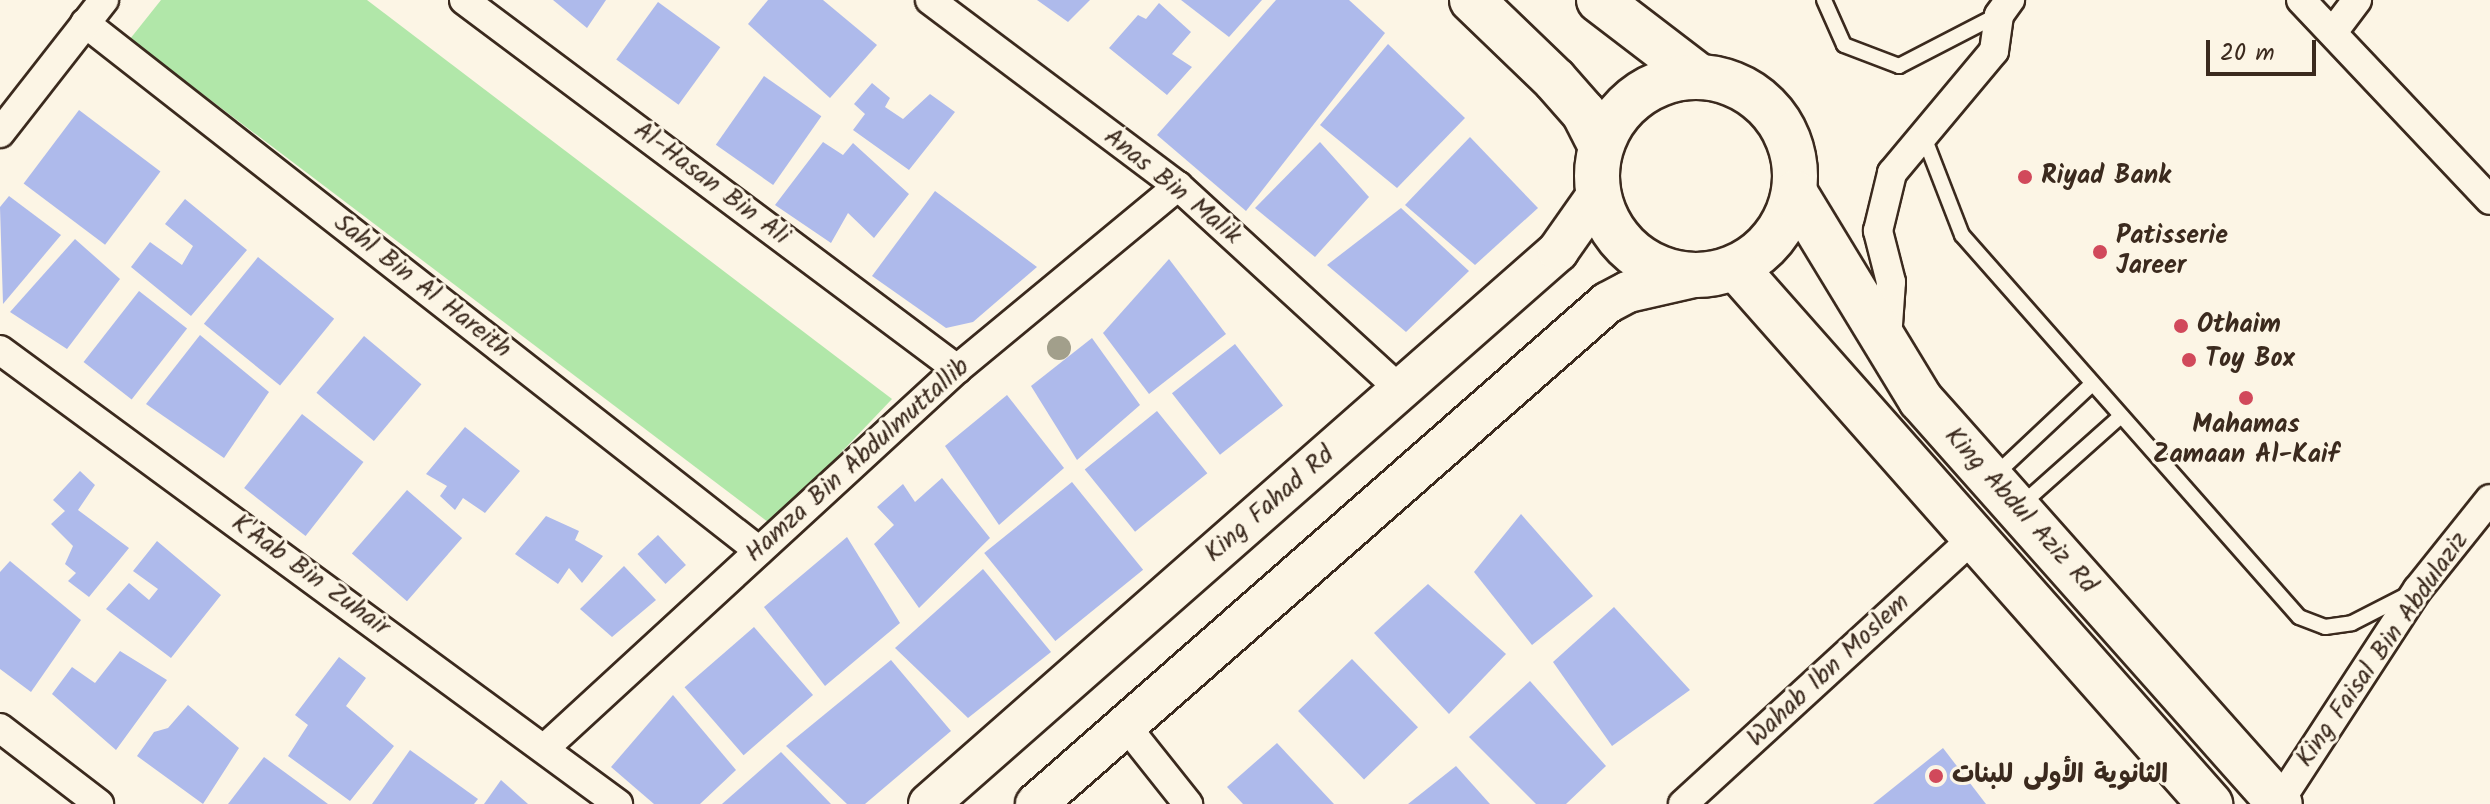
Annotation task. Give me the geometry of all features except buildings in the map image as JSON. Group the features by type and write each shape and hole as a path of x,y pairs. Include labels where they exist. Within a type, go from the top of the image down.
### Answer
{"main road":[{"path":"1472,0 1565,91 1601,146"},
{"path":"1599,0 1697,75"},
{"path":"1697,75 1731,82 1768,108 1783,126 1794,158 1795,193 1784,224 1764,250 1717,272 1657,267 1623,243 1598,194 1601,146 1615,117 1638,95 1666,80 1697,75"},
{"name":"King Abdul Aziz Rd","path":"1795,193 1887,339 1921,400 2279,803"},
{"name":"King Abdul Aziz Rd","path":"1717,272 1974,537 2210,804"}],"street":[{"path":"0,133 104,0"},
{"name":"Al-Hasan Bin Ali","path":"464,0 957,369"},
{"name":"Anas Bin Malik","path":"930,0 1178,186 1401,390"},
{"path":"2301,0 2490,200"},
{"path":"2333,32 2357,0"},
{"path":"1887,339 1891,282 1878,231 1892,173 1994,51 2004,8"},
{"name":"Sahl Bin Al Hareith","path":"85,23 759,551"},
{"name":"Hamza Bin Abdulmuttallib","path":"546,747 957,369 1178,186"},
{"name":"King Fahad Rd","path":"929,804 1558,251 1598,194"},
{"path":"1036,804 1607,303 1628,292 1717,272"},
{"name":"K'Aab Bin Zuhair","path":"0,350 546,747 618,804"},
{"name":"King Faisal Bin Abdulaziz","path":"2279,803 2418,589 2490,499"},
{"name":"Wahab Ibn Moslem","path":"1683,804 1974,537"},
{"path":"1126,726 1188,804"},
{"path":"0,728 99,804"}],"lane":[{"path":"1824,0 1844,45 1899,66 2004,8"},
{"path":"1924,137 1962,235 2299,617 2325,627 2352,623 2418,589"},
{"path":"2004,494 2092,384"},
{"path":"2004,494 2121,416"}],"green space":[{"path":"161,0 367,0 892,399 772,525 130,39"}],"place":[{"name":"Riyad Bank","path":"2025,177"},
{"name":"Patisserie Jareer","path":"2100,252"},
{"name":"Othaim","path":"2181,326"},
{"name":"Toy Box","path":"2189,360"},
{"name":"Mahamas Zamaan Al-Kaif","path":"2246,398"},
{"name":"الثانوية الأولى للبنات","path":"1936,776"}]}
